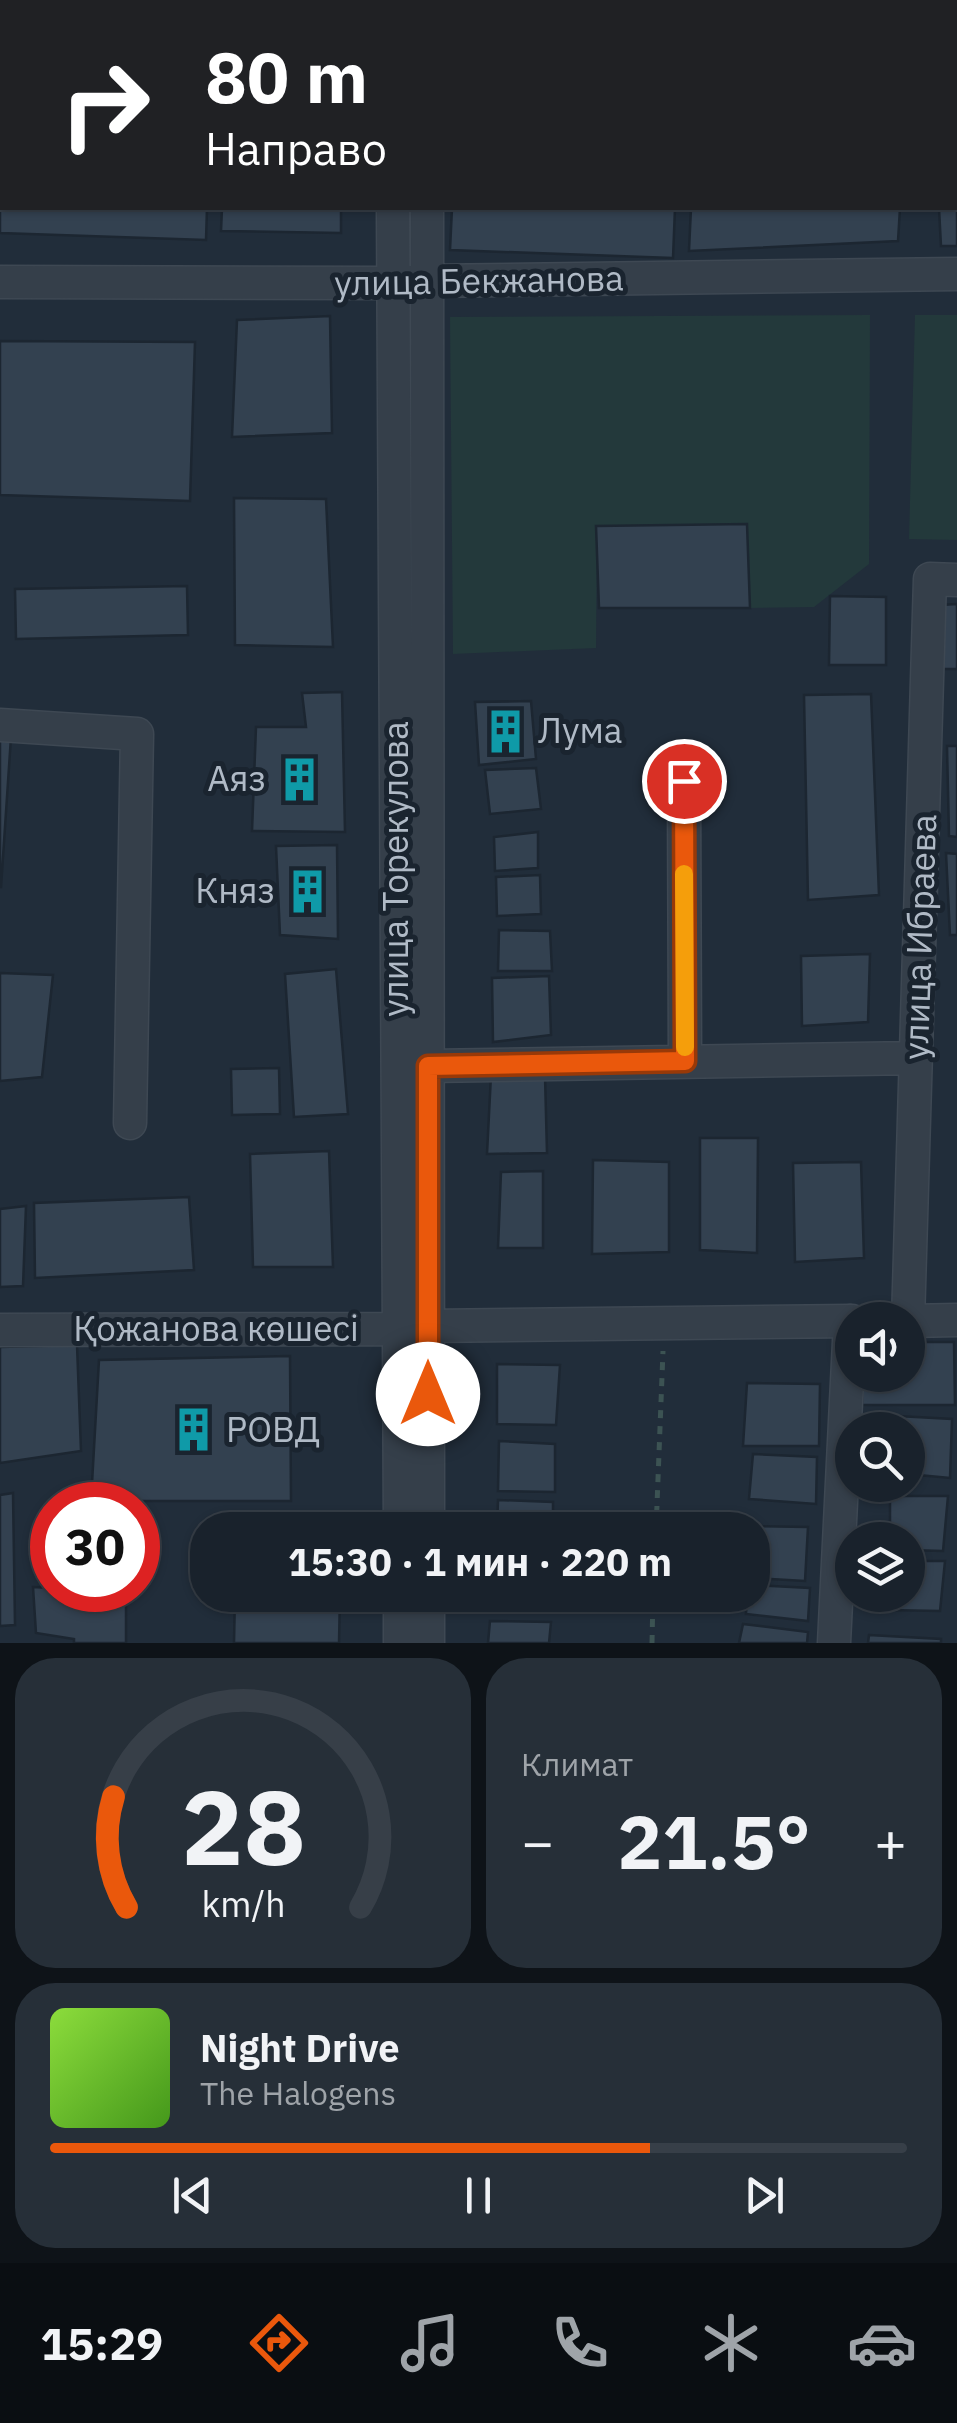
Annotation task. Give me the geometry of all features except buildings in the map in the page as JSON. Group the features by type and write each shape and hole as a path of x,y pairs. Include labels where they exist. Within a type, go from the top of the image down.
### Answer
{"street":[{"name":"улица Торекулова","path":"393,210 413,1327 427,1512"},
{"name":"улица Торекулова","path":"401,1512 428,1066 427,210"},
{"name":"улица Бекжанова","path":"0,282 392,283 957,274"},
{"name":"улица Ибраева","path":"909,1302 930,580 957,580"},
{"path":"0,725 137,734 130,1122"},
{"path":"684,781 685,1061"},
{"path":"428,1066 916,1058"},
{"path":"925,1320 957,1320"},
{"name":"Қожанова көшесі","path":"0,1330 835,1321"},
{"path":"834,1643 847,1392"},
{"path":"400,1612 400,1643"},
{"path":"428,1612 428,1643"}],"path":[{"path":"657,1512 664,1323"},
{"path":"652,1643 653,1612"}],"green space":[{"path":"870,315 869,564 814,607 750,608 747,524 597,526 596,648 453,654 450,317"},
{"path":"915,315 957,315 957,540 909,539"}],"slow traffic":[{"path":"684,874 685,1047"}],"place":[{"name":"Лума","path":"505,731"},
{"name":"Аяз","path":"299,779"},
{"name":"Княз","path":"308,891"},
{"name":"РОВД","path":"193,1430"}],"route":[{"path":"428,1394 428,1066 685,1061 684,781"}]}
